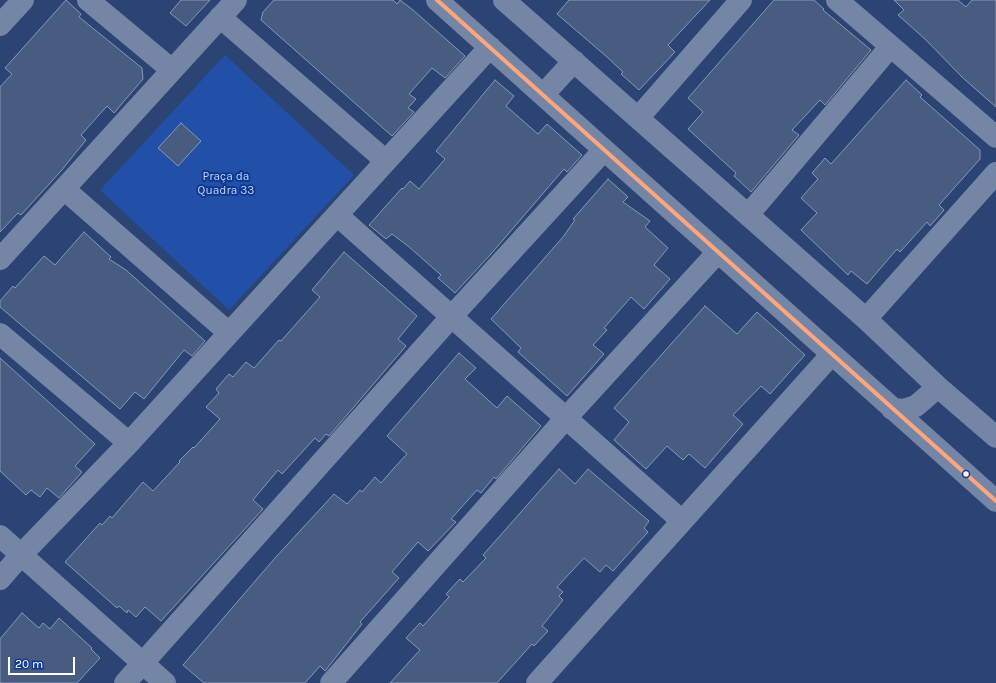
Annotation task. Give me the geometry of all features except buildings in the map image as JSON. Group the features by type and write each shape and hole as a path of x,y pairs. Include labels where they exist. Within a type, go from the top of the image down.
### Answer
{"street":[{"path":"0,25 22,0"},
{"path":"88,0 172,70"},
{"path":"0,259 236,0"},
{"path":"437,0 892,409 996,500"},
{"path":"638,118 741,0"},
{"path":"518,4 574,61 866,319 938,387 996,437"},
{"path":"851,4 890,47 996,138"},
{"path":"220,17 386,161"},
{"path":"0,579 21,555 130,443 490,47"},
{"path":"748,215 890,47"},
{"path":"543,95 574,61"},
{"path":"125,683 452,316 604,150"},
{"path":"866,319 996,173"},
{"path":"64,189 230,333"},
{"path":"337,215 682,521"},
{"path":"331,683 566,418 718,252"},
{"path":"0,334 130,443"},
{"path":"537,683 832,354"},
{"path":"892,409 904,410 916,406 938,387"},
{"path":"0,536 165,683"}],"green space":[{"name":"Praça da Quadra 33","path":"225,55 354,175 229,310 100,190"}],"transit line":[{"path":"437,0 996,501"}]}
